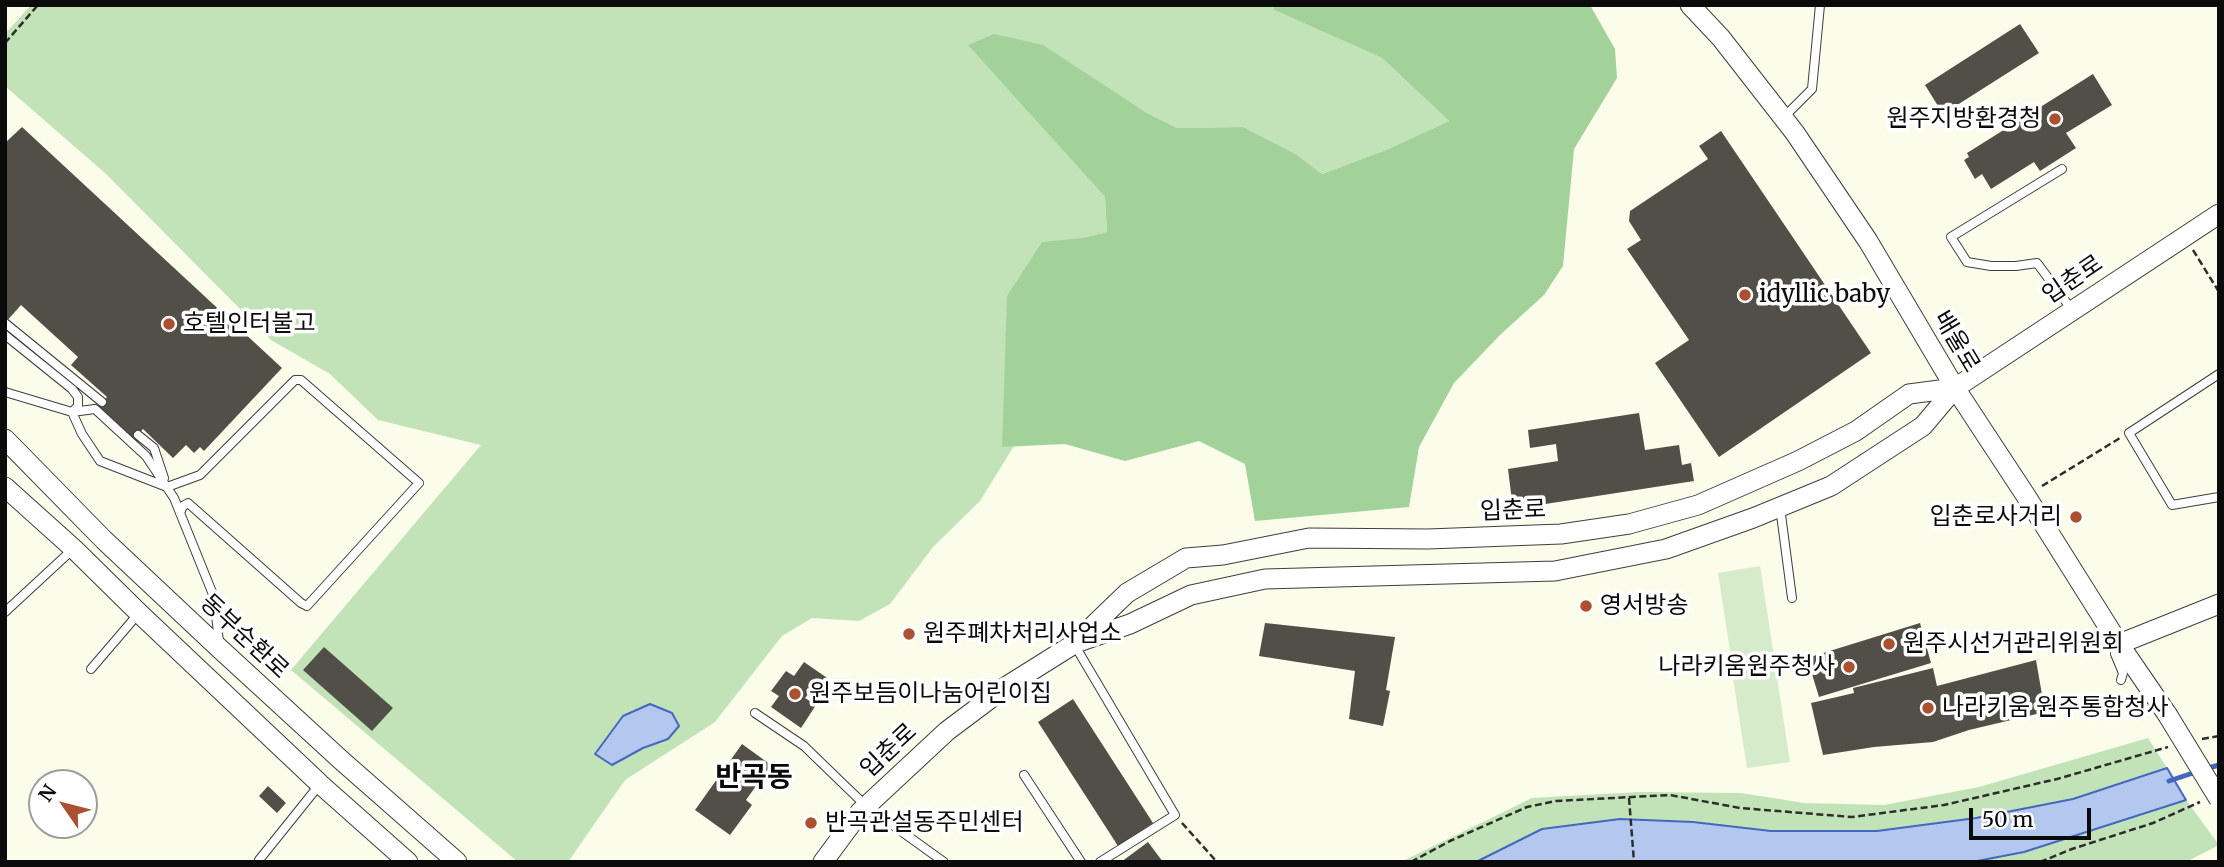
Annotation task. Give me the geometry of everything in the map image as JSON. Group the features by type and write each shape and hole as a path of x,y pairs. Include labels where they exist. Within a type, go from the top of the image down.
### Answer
{"street":[{"name":"배울로","path":"1690,5 1721,38 1783,118 1868,241 1955,388 2167,715 2214,799"},
{"name":"입춘로","path":"1074,644 1130,624 1191,595 1265,579 1555,571 1666,549 1780,507 1831,486 1923,426 1955,388 2219,214"},
{"name":"입춘로","path":"823,862 866,806 947,731 1007,686 1074,644 1127,593 1186,558 1223,555 1309,538 1428,539 1561,534 1629,524 1698,505 1798,461 1856,431 1909,394 1955,388"},
{"name":"동부순환로","path":"5,439 104,540 219,648 341,761 457,862"},
{"path":"5,487 74,549 320,784 408,862"},
{"path":"2119,644 2219,604"},
{"path":"320,784 341,761"}],"lane":[{"path":"1783,118 1812,89 1820,5"},
{"path":"2062,169 1951,237 1967,262 2003,266 2037,263 2072,310"},
{"path":"5,323 102,402"},
{"path":"5,335 72,388 78,397 78,406 72,412"},
{"path":"2217,379 2129,433 2172,505 2219,496"},
{"path":"72,412 82,434 100,461 167,487 200,475 295,380 301,380 419,483 307,606 188,503 180,513"},
{"path":"5,392 72,412 95,409 146,456 167,487 180,513 214,597 219,648"},
{"path":"138,435 154,448 167,487"},
{"path":"1780,507 1792,598"},
{"path":"5,612 74,549"},
{"path":"2096,607 2097,623 2120,662 2123,673 2121,680 2135,668"},
{"path":"91,669 139,613"},
{"path":"1074,644 1175,815 1100,862"},
{"path":"755,713 804,746 866,806 934,859 944,862"},
{"path":"1024,775 1081,862"},
{"path":"261,862 259,860 320,784"}],"path":[{"path":"5,43 38,5"},
{"path":"2184,235 2219,292"},
{"path":"2026,496 2129,433"},
{"path":"2193,741 2219,736"},
{"path":"1411,862 1450,841 1527,807 1556,801 1670,795 1740,808 1852,817 1956,803 2057,779 2168,747"},
{"path":"1629,798 1634,862"},
{"path":"2040,862 2214,799"},
{"path":"1175,815 1217,862"}],"green space":[{"path":"31,5 1273,5 1274,10 1382,58 1449,121 1386,150 1322,174 1296,154 1243,127 1177,128 1145,112 969,45 1105,197 1107,232 1082,238 1002,447 1014,446 980,501 933,547 890,604 859,621 812,618 782,636 715,722 625,780 568,862 518,862 291,670 481,445 378,420 330,374 271,340 105,173 5,86 5,34"},
{"path":"1273,5 1590,5 1615,49 1617,78 1574,149 1563,266 1544,295 1500,335 1454,383 1419,447 1409,507 1255,521 1245,464 1199,441 1125,461 1065,444 1002,447 1007,296 1042,242 1082,238 1107,232 1105,197 968,45 994,34 1043,45 1145,112 1177,128 1243,127 1296,154 1322,174 1386,150 1449,121 1382,58 1274,10"},
{"path":"1760,566 1775,663 1733,670 1718,573"},
{"path":"1775,665 1790,762 1747,768 1732,672"},
{"path":"2148,738 2167,768 2073,799 1976,818 1877,831 1771,831 1693,822 1569,862 1401,862 1532,798 1639,792 1741,793 1804,803 1884,805 1979,787"},
{"path":"2186,800 2219,845 2186,862 1972,862 2024,852"}],"water":[{"path":"650,704 672,713 679,726 668,739 643,748 612,765 595,754 623,716"},
{"path":"2167,768 2186,800 2024,852 1972,862 1476,862 1542,829 1620,819 1693,822 1771,831 1877,831 1976,818 2073,799"}],"building":[{"path":"2020,24 2039,53 1943,114 1925,85"},
{"name":"원주지방환경청","path":"2093,74 2112,105 2066,133 2076,148 2040,171 2034,162 1991,189 1982,174 1975,179 1964,160 1969,157 1967,153"},
{"path":"22,127 282,368 204,451 200,447 194,453 186,445 173,458 143,429 134,439 98,407 107,397 71,365 78,357 21,305 5,323 5,143"},
{"name":"idyllic baby","path":"1721,131 1871,353 1719,457 1655,363 1689,340 1627,249 1641,240 1629,221 1630,211 1708,159 1699,146"},
{"path":"1639,413 1645,450 1679,445 1682,465 1691,463 1694,481 1513,509 1508,469 1558,461 1556,444 1530,448 1528,430"},
{"path":"1265,623 1395,637 1386,690 1390,691 1383,726 1349,719 1355,671 1259,656"},
{"path":"1920,623 1931,663 1819,697 1807,658"},
{"path":"324,647 393,708 372,731 303,670"},
{"name":"나라키움 원주통합청사","path":"2036,660 2045,712 1969,730 1933,742 1823,755 1811,703 1854,693 1853,688 1933,668 1937,686"},
{"path":"804,662 833,682 826,692 816,685 805,698 816,705 801,728 771,707 779,696 771,691 786,671 794,676"},
{"path":"1073,699 1153,823 1118,846 1038,722"},
{"path":"742,744 771,765 746,800 752,805 730,835 695,810"},
{"path":"268,786 286,803 277,813 259,796"},
{"path":"1148,842 1163,862 1121,862"}],"waterway":[{"path":"2205,769 2219,765"},
{"path":"2169,781 2196,772"}],"place":[{"name":"원주지방환경청","path":"2055,119"},
{"name":"idyllic baby","path":"1745,295"},
{"name":"호텔인터불고","path":"169,324"},
{"name":"입춘로사거리","path":"2076,517"},
{"name":"영서방송","path":"1586,606"},
{"name":"원주폐차처리사업소","path":"909,634"},
{"name":"원주시선거관리위원회","path":"1889,644"},
{"name":"나라키움원주청사","path":"1849,667"},
{"name":"원주보듬이나눔어린이집","path":"795,694"},
{"name":"나라키움 원주통합청사","path":"1928,708"},
{"name":"반곡관설동주민센터","path":"811,823"}],"district":[{"name":"반곡동","path":"754,778"}]}
